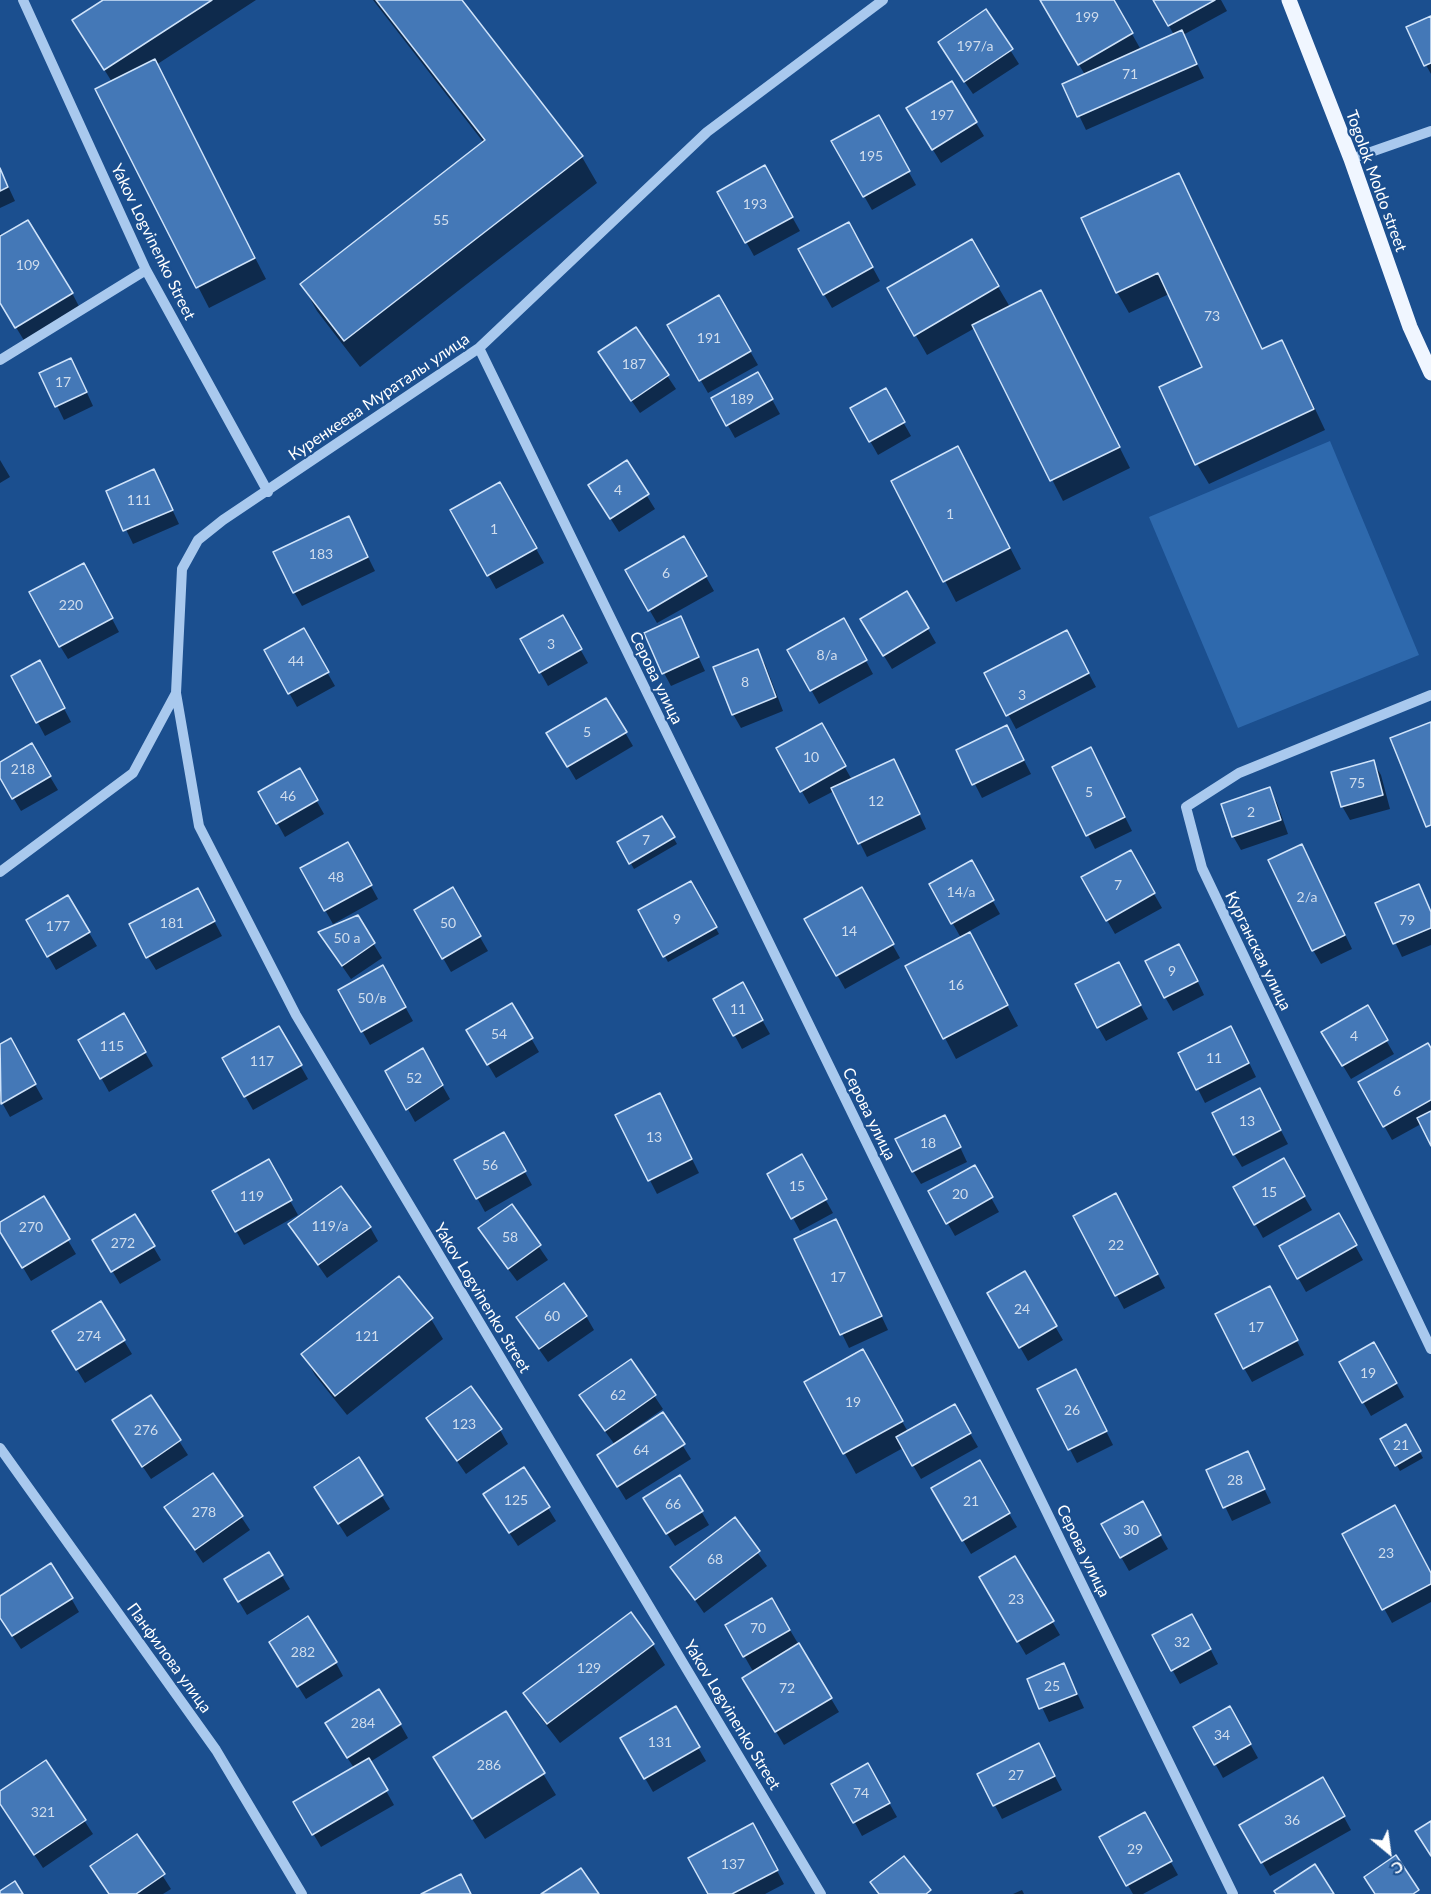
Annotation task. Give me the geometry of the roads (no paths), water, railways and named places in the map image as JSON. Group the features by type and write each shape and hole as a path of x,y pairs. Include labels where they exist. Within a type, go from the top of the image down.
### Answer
{"main road":[{"name":"Togolok Moldo street","path":"1289,0 1351,159 1410,327 1431,373"}],"street":[{"name":"Yakov Logvinenko Street","path":"23,0 146,270 268,492"},
{"name":"Куренкеева Мураталы улица","path":"0,872 133,773 176,693 182,569 198,540 223,520 268,492 479,348 707,132 883,0"},
{"path":"1351,159 1431,131"},
{"path":"0,360 146,270"},
{"name":"Серова улица","path":"479,348 1233,1894"},
{"name":"Yakov Logvinenko Street","path":"176,693 199,826 296,1015 822,1894"},
{"name":"Курганская улица","path":"1431,695 1239,773 1186,807 1202,868 1431,1349"},
{"name":"Панфилова улица","path":"0,1448 216,1750 302,1894"}]}
